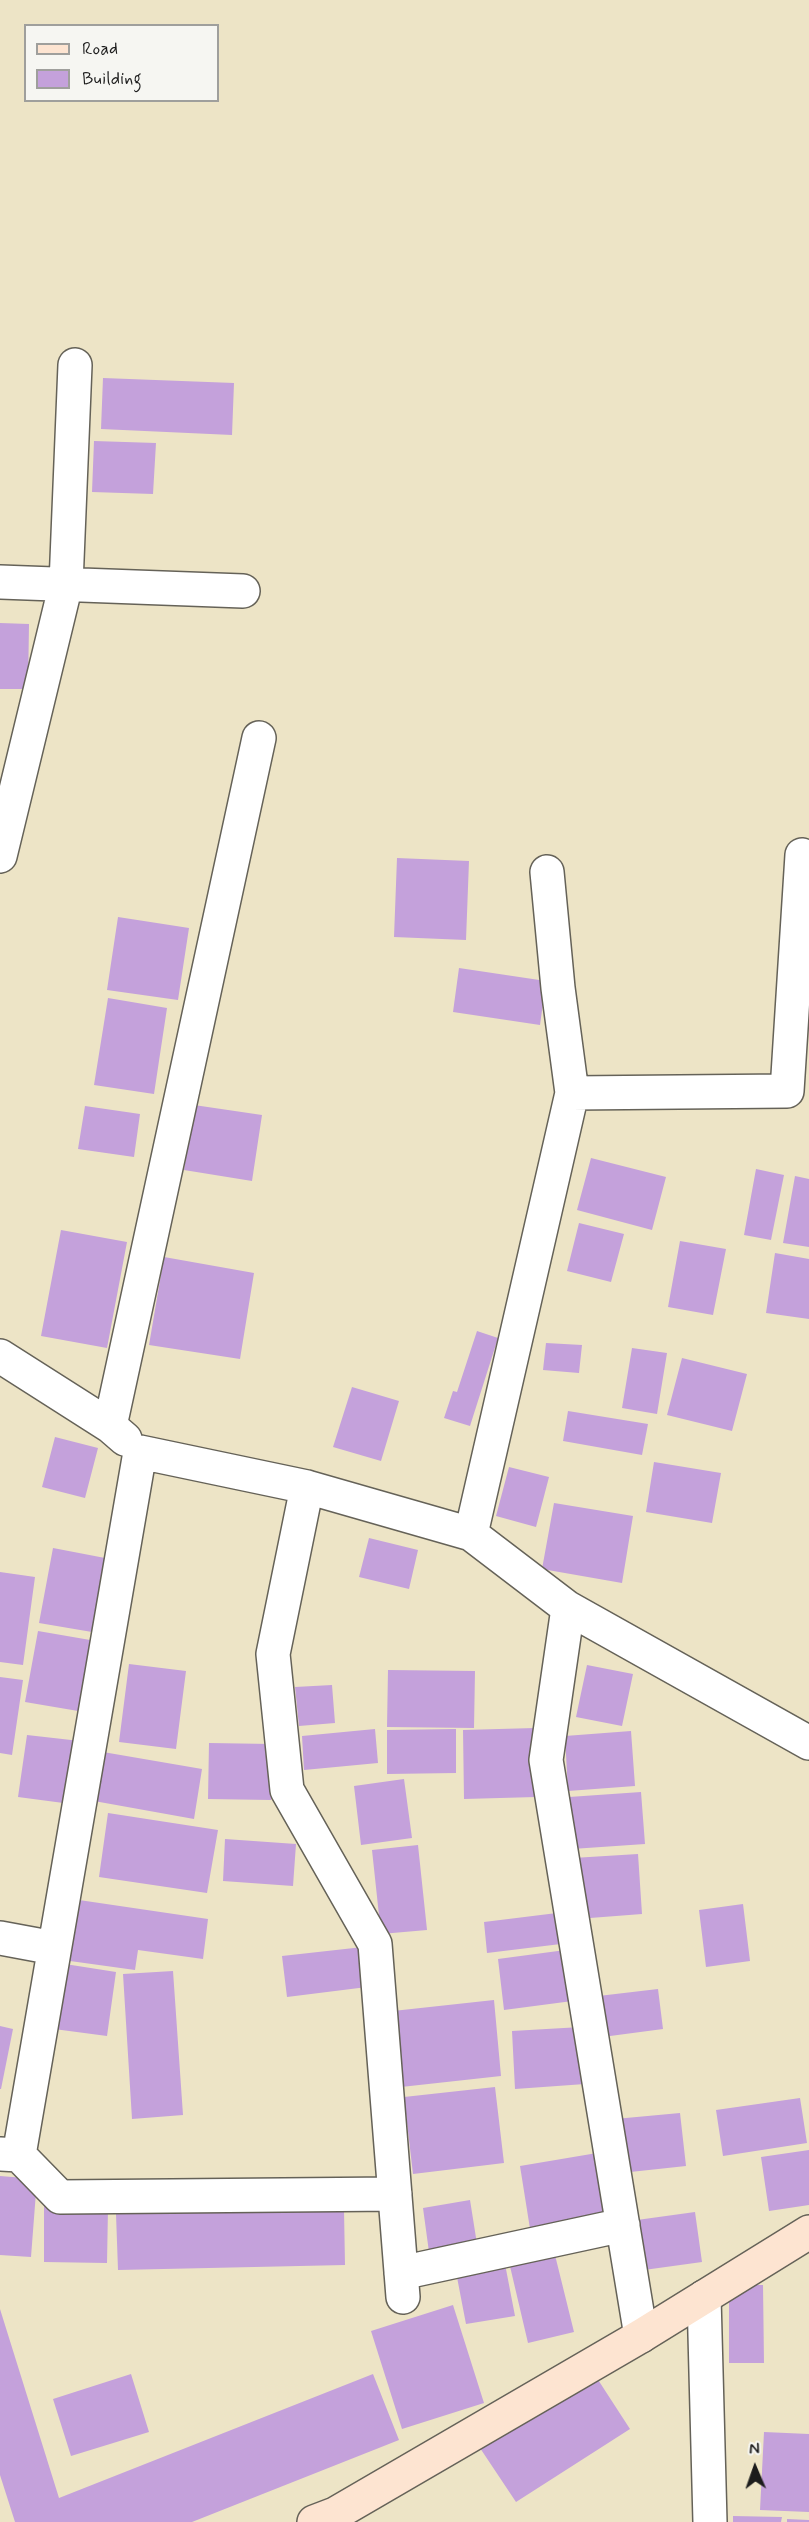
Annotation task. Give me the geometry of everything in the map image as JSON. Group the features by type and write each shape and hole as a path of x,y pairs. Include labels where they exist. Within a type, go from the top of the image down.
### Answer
{"street":[{"path":"0,856 66,585 75,365"},
{"path":"0,582 243,591"},
{"path":"110,1426 259,738"},
{"path":"572,1093 798,1092 802,855"},
{"path":"471,1534 572,1093 558,988 547,872"},
{"path":"0,1356 110,1426 140,1452 307,1487 471,1534 568,1608 809,1743"},
{"path":"140,1452 54,1948 10,2155 60,2197 395,2194"},
{"path":"307,1487 273,1654 287,1790 375,1944 402,2285 623,2225"},
{"path":"568,1608 546,1760 641,2336"},
{"path":"0,1938 54,1948"},
{"path":"333,2519 641,2336 809,2232"},
{"path":"704,2297 710,2522"}],"building":[{"path":"103,378 234,383 232,435 101,429"},
{"path":"94,441 156,443 153,494 92,492"},
{"path":"0,623 29,624 28,689 0,689"},
{"path":"397,858 469,861 466,940 394,937"},
{"path":"118,917 189,928 178,1000 107,990"},
{"path":"459,968 546,981 540,1025 453,1012"},
{"path":"108,998 167,1008 154,1094 94,1085"},
{"path":"194,1105 262,1115 252,1181 184,1170"},
{"path":"85,1106 140,1114 134,1157 78,1149"},
{"path":"591,1158 666,1177 652,1230 577,1210"},
{"path":"756,1169 784,1175 771,1240 744,1235"},
{"path":"795,1176 809,1179 809,1247 783,1243"},
{"path":"579,1223 624,1234 611,1282 567,1271"},
{"path":"61,1230 127,1242 107,1348 41,1336"},
{"path":"680,1241 726,1249 713,1315 668,1307"},
{"path":"775,1253 809,1259 809,1319 766,1313"},
{"path":"164,1257 254,1273 240,1359 149,1345"},
{"path":"477,1331 498,1338 470,1426 444,1418 453,1391 457,1392"},
{"path":"546,1343 582,1345 579,1373 543,1370"},
{"path":"632,1348 667,1353 657,1414 622,1408"},
{"path":"682,1358 747,1374 732,1431 667,1415"},
{"path":"352,1387 399,1401 381,1461 333,1447"},
{"path":"568,1411 648,1424 642,1455 563,1441"},
{"path":"55,1437 98,1448 85,1498 42,1487"},
{"path":"654,1462 721,1473 712,1523 646,1512"},
{"path":"509,1467 549,1477 536,1527 496,1516"},
{"path":"554,1503 633,1516 622,1583 542,1569"},
{"path":"369,1538 418,1550 409,1589 359,1577"},
{"path":"53,1548 105,1558 92,1632 39,1623"},
{"path":"0,1572 35,1577 23,1665 0,1662"},
{"path":"38,1631 96,1641 84,1712 25,1702"},
{"path":"129,1664 186,1671 176,1749 119,1742"},
{"path":"587,1665 633,1674 622,1726 576,1717"},
{"path":"388,1670 475,1671 474,1728 387,1727"},
{"path":"0,1677 23,1680 12,1755 0,1753"},
{"path":"332,1685 335,1723 299,1726 295,1687"},
{"path":"535,1728 536,1797 464,1799 463,1730"},
{"path":"375,1729 378,1763 304,1770 302,1736"},
{"path":"456,1729 456,1773 387,1774 387,1730"},
{"path":"631,1731 635,1786 568,1791 565,1736"},
{"path":"27,1735 80,1741 71,1804 18,1797"},
{"path":"209,1743 272,1744 271,1800 208,1799"},
{"path":"103,1752 202,1769 194,1819 94,1801"},
{"path":"404,1779 412,1838 361,1845 354,1786"},
{"path":"641,1792 645,1844 572,1849 569,1797"},
{"path":"108,1813 218,1830 207,1893 99,1877"},
{"path":"225,1839 296,1844 293,1886 223,1881"},
{"path":"418,1845 427,1930 381,1934 372,1850"},
{"path":"638,1854 642,1914 577,1919 573,1858"},
{"path":"79,1900 208,1919 203,1959 138,1950 135,1970 70,1961"},
{"path":"743,1904 750,1961 706,1967 699,1910"},
{"path":"565,1912 569,1943 487,1953 484,1922"},
{"path":"363,1947 367,1987 287,1997 282,1956"},
{"path":"573,1949 580,2000 504,2010 498,1959"},
{"path":"65,1964 116,1972 107,2036 54,2029"},
{"path":"173,1971 183,2115 132,2119 123,1974"},
{"path":"658,1989 663,2029 595,2038 590,1997"},
{"path":"494,2000 501,2076 401,2087 393,2011"},
{"path":"0,2026 13,2029 1,2089 0,2089"},
{"path":"581,2027 585,2084 515,2089 512,2031"},
{"path":"495,2087 504,2163 413,2174 404,2097"},
{"path":"800,2098 807,2143 723,2156 716,2110"},
{"path":"680,2113 686,2166 621,2173 615,2119"},
{"path":"809,2150 809,2205 769,2211 761,2157"},
{"path":"597,2153 609,2221 531,2235 520,2166"},
{"path":"0,2176 37,2179 31,2257 0,2255"},
{"path":"470,2200 477,2244 429,2252 423,2208"},
{"path":"44,2206 108,2208 107,2263 44,2262"},
{"path":"344,2210 345,2265 118,2270 116,2214"},
{"path":"695,2212 702,2262 644,2270 637,2220"},
{"path":"554,2251 574,2332 528,2343 509,2262"},
{"path":"505,2264 515,2316 466,2324 456,2272"},
{"path":"729,2285 763,2285 764,2363 729,2363"},
{"path":"453,2305 484,2403 402,2429 371,2331"},
{"path":"0,2309 59,2498 373,2374 399,2440 192,2522 15,2522 0,2475"},
{"path":"593,2372 630,2429 516,2502 478,2445"},
{"path":"131,2374 149,2432 71,2456 53,2399"},
{"path":"764,2432 809,2434 809,2512 760,2510"},
{"path":"733,2516 782,2517 781,2522 733,2522"},
{"path":"787,2519 809,2520 809,2522 787,2522"}]}
